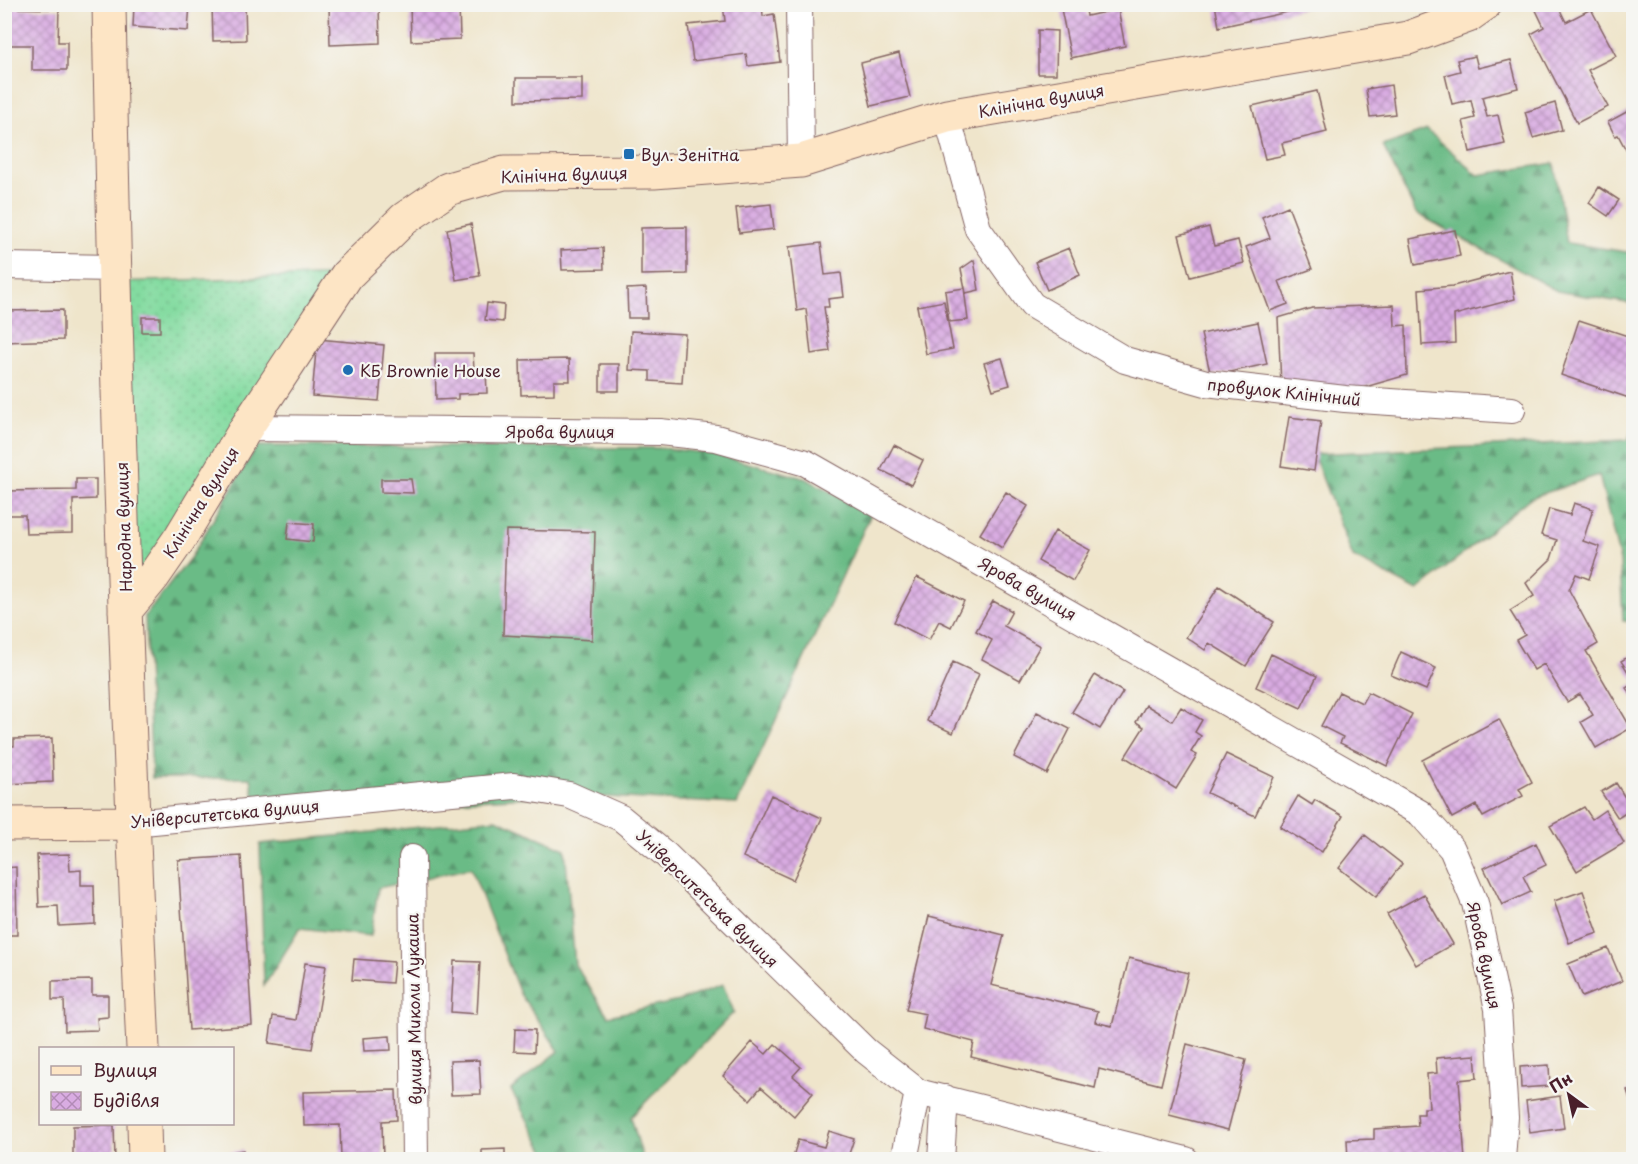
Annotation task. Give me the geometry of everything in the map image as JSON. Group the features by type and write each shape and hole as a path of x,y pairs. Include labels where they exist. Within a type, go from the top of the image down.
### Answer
{"street":[{"name":"Народна вулиця","path":"109,4 114,268 125,611 143,1047"},
{"path":"799,4 801,161"},
{"name":"Клінічна вулиця","path":"125,611 153,577 180,538 246,429 347,275 404,219 448,189 504,174 654,172 801,161 947,116 1408,38 1468,16 1485,4"},
{"name":"провулок Клінічний","path":"947,116 978,229 1032,305 1125,360 1206,384 1345,399 1512,410"},
{"path":"4,266 114,268"},
{"name":"Ярова вулиця","path":"246,429 660,432 716,438 806,463 1420,813 1452,849 1475,903 1498,1009 1505,1117 1502,1160"},
{"name":"Університетська вулиця","path":"4,824 133,823 514,786 569,795 621,818 666,855 866,1051 918,1092 1186,1160"},
{"name":"вулиця Миколи Лукаша","path":"412,858 415,1160"},
{"path":"904,1160 918,1092"},
{"path":"941,1160 945,1098"},
{"path":"144,1125 145,1160"}],"green space":[{"path":"1427,130 1478,175 1554,163 1567,243 1633,253 1633,304 1557,291 1416,213 1383,146"},
{"path":"347,275 125,611 115,282"},
{"path":"1633,428 1633,622 1623,621 1620,561 1599,475 1530,498 1418,591 1353,557 1313,454 1628,440"},
{"path":"257,446 661,448 715,454 807,479 871,514 737,804 569,795 256,811 251,778 152,778 145,616 191,557"},
{"path":"496,819 565,849 575,965 608,1016 679,1001 723,985 734,1012 631,1117 643,1159 549,1159 511,1090 559,1051 520,994 471,868 378,888 371,936 300,928 264,986 260,844"}],"building":[{"path":"134,4 190,4 188,31 133,27"},
{"path":"245,4 246,40 213,41 212,5"},
{"path":"329,4 379,4 380,43 330,45"},
{"path":"410,4 459,4 460,39 411,41"},
{"path":"723,4 762,4 763,16 774,14 780,62 748,66 746,54 693,61 688,25 725,21"},
{"path":"1060,4 1085,4 1087,16 1118,9 1125,46 1071,58"},
{"path":"1215,4 1311,4 1311,7 1219,27"},
{"path":"1533,4 1557,4 1566,22 1591,9 1616,56 1588,70 1608,107 1577,123 1531,34 1544,27"},
{"path":"5,8 59,9 58,42 67,42 67,70 32,70 32,45 5,45"},
{"path":"1038,30 1057,31 1056,74 1038,74"},
{"path":"899,53 910,97 871,106 861,63"},
{"path":"1475,56 1478,68 1511,60 1518,88 1482,97 1487,117 1498,115 1505,144 1470,152 1463,121 1475,118 1471,100 1452,104 1445,75 1460,71 1457,60"},
{"path":"516,78 582,78 582,100 516,101"},
{"path":"1391,85 1395,114 1370,117 1366,89"},
{"path":"1317,91 1327,132 1282,143 1285,155 1265,159 1252,106"},
{"path":"1555,103 1562,130 1533,138 1525,112"},
{"path":"1632,109 1634,112 1634,165 1618,135 1615,136 1608,122"},
{"path":"1599,187 1619,200 1608,216 1589,203"},
{"path":"771,204 774,229 739,233 736,208"},
{"path":"1288,206 1312,269 1279,281 1288,304 1270,311 1246,247 1270,238 1262,217"},
{"path":"471,224 480,276 456,280 447,229"},
{"path":"687,227 687,274 641,275 641,228"},
{"path":"1209,227 1214,246 1238,240 1244,263 1190,277 1179,235"},
{"path":"1455,230 1460,256 1415,265 1410,239"},
{"path":"821,243 825,275 841,273 844,297 828,299 829,307 824,307 830,351 811,354 806,309 797,311 789,247"},
{"path":"603,248 604,269 562,270 561,250"},
{"path":"1069,248 1080,275 1047,290 1035,262"},
{"path":"974,260 979,290 966,293 961,269"},
{"path":"1510,271 1515,299 1454,315 1455,343 1422,345 1419,289 1453,286"},
{"path":"646,288 647,318 628,318 627,289"},
{"path":"964,288 968,320 949,322 945,291"},
{"path":"944,301 953,349 926,354 917,306"},
{"path":"487,303 504,305 503,322 485,320"},
{"path":"1394,305 1395,326 1406,325 1407,375 1341,394 1281,385 1278,318 1312,308"},
{"path":"63,310 63,340 4,342 4,311"},
{"path":"142,317 160,317 160,332 142,332"},
{"path":"1579,320 1634,338 1634,394 1632,399 1561,375"},
{"path":"1258,322 1267,364 1211,376 1201,334"},
{"path":"631,331 685,334 682,383 650,381 650,371 629,370"},
{"name":"КБ Brownie House","path":"317,339 384,345 379,401 312,396"},
{"path":"435,353 473,353 474,370 486,370 487,393 458,394 458,399 436,400"},
{"path":"1002,358 1010,385 993,390 984,363"},
{"path":"569,359 570,381 554,381 554,394 521,395 520,360"},
{"path":"600,364 619,364 619,391 600,391"},
{"path":"1289,417 1321,421 1314,471 1281,466"},
{"path":"894,445 923,460 911,485 881,470"},
{"path":"76,479 96,479 96,499 73,500 73,533 26,534 25,515 4,515 4,491 76,490"},
{"path":"381,479 411,479 413,493 381,492"},
{"path":"1006,492 1028,506 1002,548 980,534"},
{"path":"1574,503 1593,509 1583,541 1600,547 1589,579 1576,574 1569,590 1598,644 1586,651 1631,728 1596,748 1581,722 1593,715 1580,694 1567,702 1544,664 1534,670 1516,640 1525,635 1510,611 1534,596 1526,583 1551,559 1557,540 1541,535 1549,509 1570,515"},
{"path":"289,522 314,524 313,542 287,539"},
{"path":"506,530 595,532 592,640 503,635"},
{"path":"1055,531 1090,550 1073,581 1038,561"},
{"path":"917,577 964,601 951,627 939,621 929,640 894,622"},
{"path":"1219,586 1274,622 1246,666 1209,643 1205,650 1186,637"},
{"path":"993,601 1012,611 1004,626 1040,646 1020,680 982,659 992,640 976,631"},
{"path":"1401,652 1436,668 1426,690 1391,675"},
{"path":"1634,653 1634,681 1621,661"},
{"path":"1271,654 1317,676 1301,708 1256,687"},
{"path":"953,662 979,674 953,733 927,721"},
{"path":"1095,675 1123,692 1100,729 1072,712"},
{"path":"1634,683 1634,699 1626,688"},
{"path":"1339,692 1362,703 1368,692 1412,714 1387,766 1340,743 1343,737 1321,726"},
{"path":"1146,705 1172,721 1181,707 1202,720 1195,732 1201,736 1191,752 1197,755 1176,789 1125,757 1144,727 1136,722"},
{"path":"1037,712 1070,729 1047,774 1014,757"},
{"path":"1499,719 1532,782 1519,789 1523,796 1483,817 1476,805 1452,818 1422,760"},
{"path":"52,738 53,782 4,784 4,746 14,746 14,739"},
{"path":"1226,754 1274,777 1255,816 1207,793"},
{"path":"1616,783 1632,809 1618,818 1601,792"},
{"path":"771,795 822,818 793,880 743,857"},
{"path":"1298,796 1312,805 1315,800 1343,816 1322,852 1280,827"},
{"path":"1584,807 1592,819 1605,810 1624,843 1577,871 1550,826"},
{"path":"1365,835 1402,864 1376,897 1339,868"},
{"path":"1536,843 1546,865 1523,876 1531,892 1502,905 1484,868"},
{"path":"69,854 70,871 81,870 81,885 94,885 95,924 59,926 58,906 39,907 37,855"},
{"path":"241,856 252,1025 189,1030 178,860"},
{"path":"16,867 17,935 4,935 4,868"},
{"path":"1583,891 1598,933 1569,943 1554,901"},
{"path":"1424,894 1453,944 1416,965 1387,914"},
{"path":"929,916 1004,935 991,985 1098,1011 1095,1022 1112,1026 1129,958 1188,973 1161,1085 1099,1069 1095,1088 971,1057 974,1042 923,1029 926,1014 906,1010"},
{"path":"1608,948 1622,981 1582,997 1568,964"},
{"path":"354,959 394,962 392,983 352,980"},
{"path":"454,961 480,962 477,1014 451,1012"},
{"path":"305,963 326,966 312,1049 269,1043 273,1016 296,1020"},
{"path":"92,980 92,995 108,995 108,1017 97,1018 98,1030 65,1031 64,1000 52,1000 52,981"},
{"path":"515,1029 535,1030 534,1052 514,1051"},
{"path":"390,1036 391,1050 364,1051 363,1038"},
{"path":"752,1042 766,1054 775,1044 801,1067 793,1076 813,1093 794,1116 761,1087 750,1100 723,1076"},
{"path":"1187,1044 1246,1060 1228,1130 1169,1115"},
{"path":"1475,1055 1477,1078 1459,1080 1465,1160 1348,1160 1347,1140 1374,1139 1374,1129 1418,1126 1417,1114 1424,1114 1424,1108 1429,1108 1427,1074 1437,1073 1436,1058"},
{"path":"479,1060 481,1094 451,1095 450,1061"},
{"path":"1549,1065 1550,1086 1521,1088 1520,1067"},
{"path":"1634,1088 1634,1108 1633,1109 1627,1090"},
{"path":"396,1090 397,1120 382,1121 383,1160 341,1160 340,1125 304,1126 303,1092"},
{"path":"1560,1096 1564,1128 1530,1133 1526,1101"},
{"path":"114,1125 115,1160 73,1160 73,1126"},
{"path":"829,1131 854,1139 847,1160 792,1160 798,1140 824,1147"},
{"path":"505,1149 505,1160 482,1160 482,1150"},
{"path":"243,1150 245,1160 194,1160 194,1158"}],"place":[{"name":"Вул. Зенітна","path":"629,154"},
{"name":"КБ Brownie House","path":"348,370"}]}
